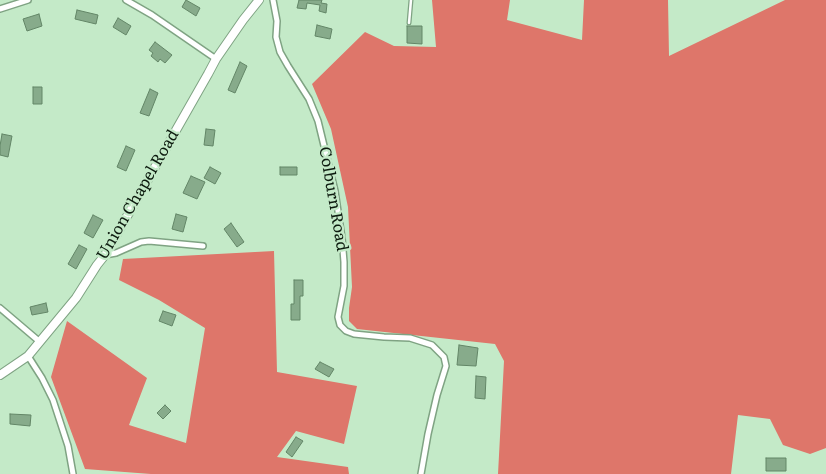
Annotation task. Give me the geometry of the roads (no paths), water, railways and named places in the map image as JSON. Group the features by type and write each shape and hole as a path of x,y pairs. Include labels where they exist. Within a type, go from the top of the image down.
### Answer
{"street":[{"path":"0,9 28,0"},
{"path":"126,0 152,15 216,59"},
{"name":"Union Chapel Road","path":"0,375 28,356 76,298 104,256 216,59 259,0"},
{"name":"Colburn Road","path":"273,0 276,37 280,52 309,99 318,121 335,191 344,262 344,286 338,317 340,325 346,331 354,334 410,338 432,346 444,357 446,366 441,380 421,474"},
{"path":"104,256 141,242 149,241 204,246"},
{"path":"0,308 40,342"},
{"path":"28,356 42,378 52,400 68,446 73,474"}],"lane":[{"path":"409,22 411,0"}]}
